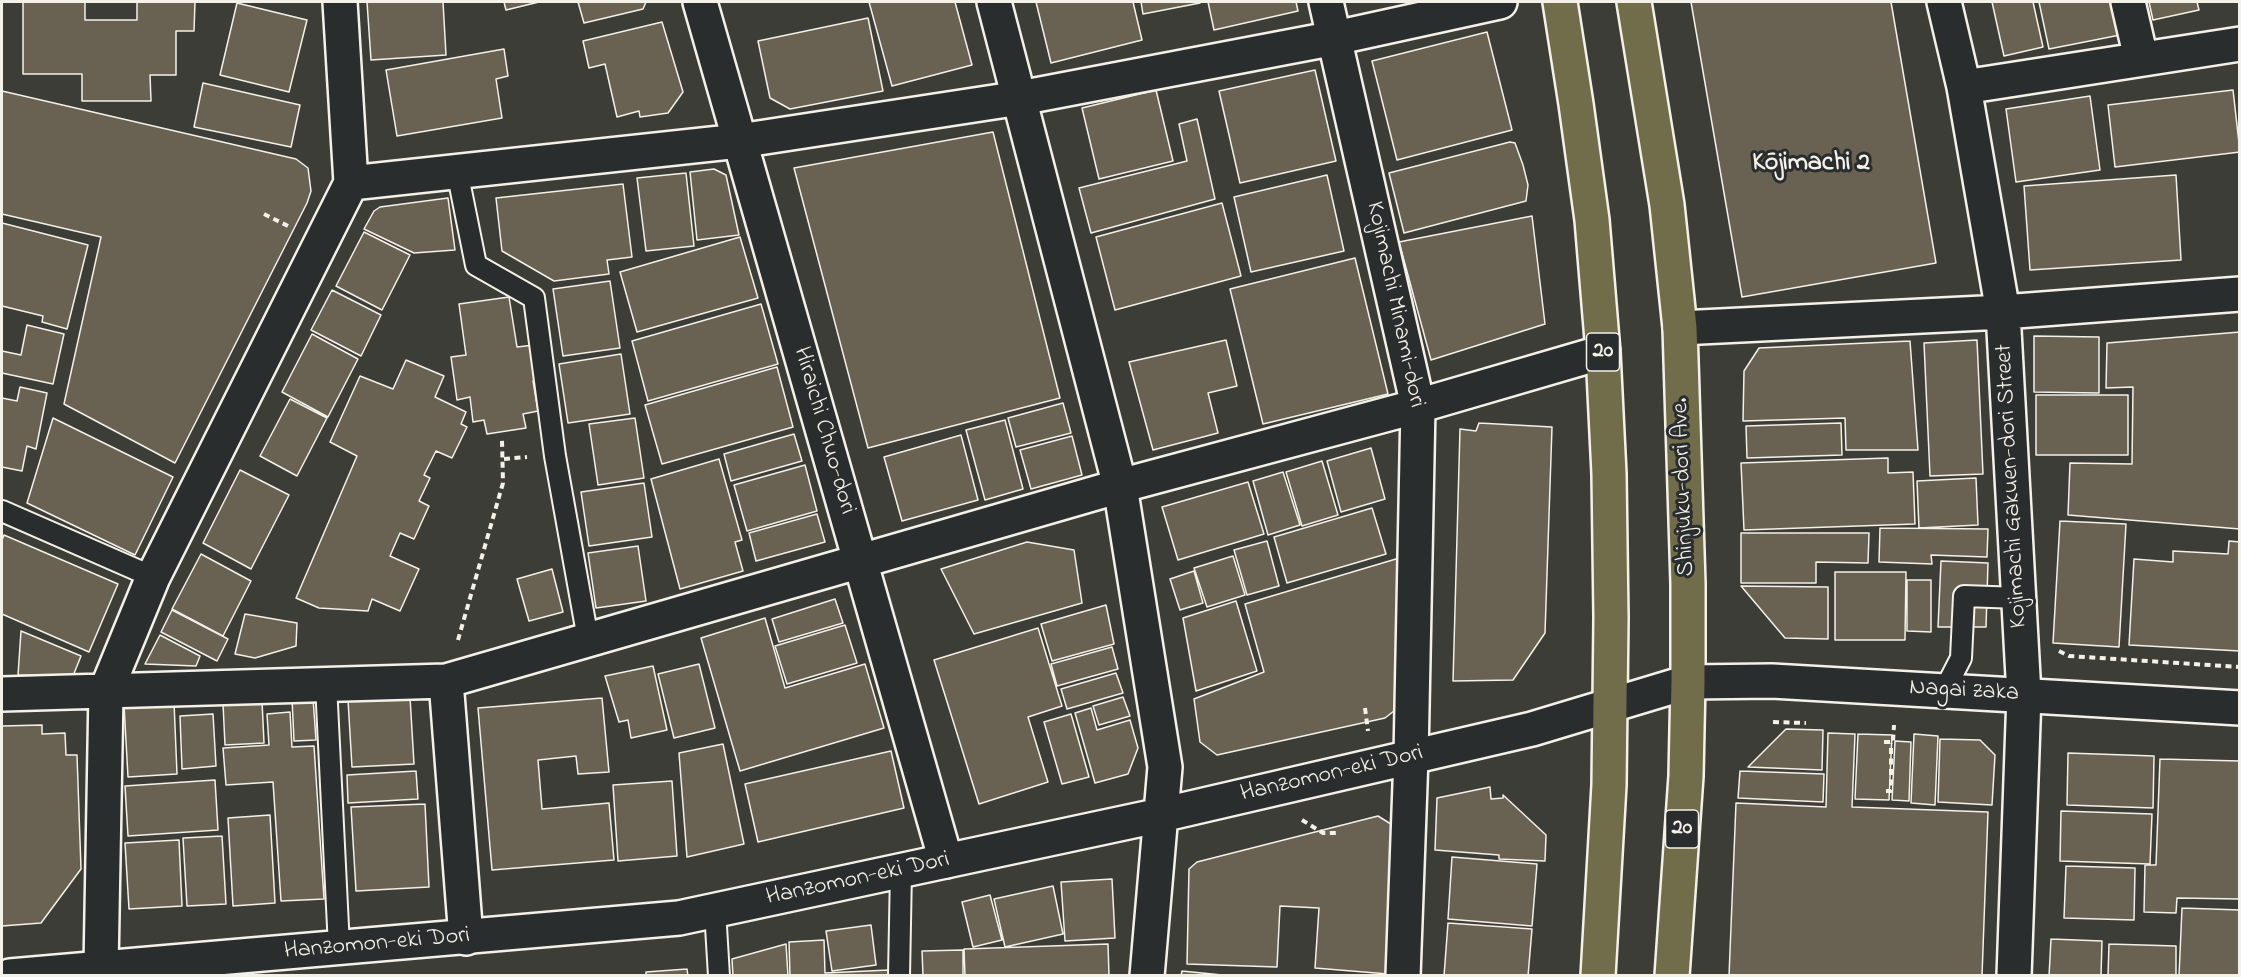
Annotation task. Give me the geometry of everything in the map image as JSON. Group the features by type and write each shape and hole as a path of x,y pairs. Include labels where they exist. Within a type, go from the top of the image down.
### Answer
{"highway":[{"name":"20","path":"1560,2 1592,220 1603,352 1609,474 1609,785 1598,975"},
{"name":"Shinjuku-dori Ave.","path":"1634,2 1667,205 1680,328 1688,584 1688,682 1686,776 1672,975"}],"street":[{"path":"101,968 106,691 153,577 351,183 340,2"},
{"name":"Hiraichi Chuo-dori","path":"700,2 946,861"},
{"path":"994,2 1120,486 1165,767 1147,975"},
{"name":"Kojimachi Minami-dori","path":"1326,2 1418,406 1411,757 1403,975"},
{"path":"351,183 739,141 1020,98 1335,38 1500,2"},
{"name":"Kojimachi Gakuen-dori Street","path":"1944,2 1964,87 2003,312 2024,695 2014,975"},
{"path":"2128,2 2141,58"},
{"path":"1964,87 2240,44"},
{"path":"1680,328 2003,312 2240,294"},
{"path":"2,694 446,681 1120,486 1418,406 1603,352"},
{"path":"446,681 466,938"},
{"name":"Nagai zaka","path":"1688,682 1772,681 2240,708"},
{"name":"Hanzomon-eki Dori","path":"10,975 644,922 715,910 1161,815 1532,729 1688,682"}],"lane":[{"path":"457,171 476,266 534,298 555,456 588,639"},
{"path":"2,511 153,577"},
{"path":"1944,691 1961,658 1964,596 2019,598"},
{"path":"326,684 339,947"},
{"path":"899,975 902,870"},
{"path":"715,910 719,975"}],"path":[{"path":"464,623 503,483 502,440"},
{"path":"2053,649 2069,656 2240,667"},
{"path":"1365,708 1368,732"},
{"path":"1773,722 1817,723"},
{"path":"1886,791 1891,791 1891,742 1893,742 1894,723 1905,724"},
{"path":"1884,742 1891,742"},
{"path":"1299,819 1323,833 1340,833"}],"building":[{"path":"23,2 85,2 85,20 137,20 137,2 195,2 194,31 176,31 176,75 150,75 151,101 82,101 82,74 23,74"},
{"path":"367,2 443,2 446,55 371,60"},
{"path":"504,2 539,2 506,10"},
{"path":"578,2 646,2 643,9 584,23"},
{"path":"869,2 955,2 972,65 892,86"},
{"path":"1036,2 1133,2 1142,40 1051,63"},
{"path":"1141,2 1200,2 1200,3 1143,14"},
{"path":"1208,2 1296,2 1298,11 1214,30"},
{"path":"1691,2 1891,2 1936,263 1742,297"},
{"path":"1992,2 2033,2 2043,47 2004,56"},
{"path":"2039,2 2113,2 2120,35 2049,49"},
{"path":"2149,2 2197,2 2199,10 2153,20"},
{"path":"237,3 307,20 289,92 220,75"},
{"path":"868,18 883,91 790,109 770,98 758,41"},
{"path":"662,22 683,92 668,113 640,117 639,111 617,117 605,64 589,68 583,41"},
{"path":"1487,32 1512,130 1397,160 1372,61"},
{"path":"504,49 508,76 496,79 502,118 397,136 386,70"},
{"path":"1315,70 1336,161 1240,183 1219,91"},
{"path":"203,83 300,105 291,147 194,127"},
{"path":"1156,90 1173,161 1099,179 1082,108"},
{"path":"2233,90 2240,152 2115,167 2108,105"},
{"path":"2,91 296,159 308,168 311,191 307,203 175,463 64,404 101,237 2,214"},
{"path":"2090,96 2100,170 2016,182 2006,109"},
{"path":"1197,119 1215,199 1091,233 1079,188 1187,161 1179,124"},
{"path":"993,132 1060,398 868,448 794,168"},
{"path":"1510,142 1515,143 1523,165 1528,185 1526,201 1404,233 1389,173"},
{"path":"714,169 726,175 739,235 697,240 690,172"},
{"path":"686,173 694,246 646,251 637,178"},
{"path":"1327,175 1344,251 1251,272 1234,197"},
{"path":"2176,175 2181,260 2030,270 2024,186"},
{"path":"623,184 632,257 607,260 609,274 554,281 502,251 496,198"},
{"path":"448,198 455,250 414,253 364,229 374,211 380,207"},
{"path":"1222,203 1241,276 1115,310 1096,237"},
{"path":"1532,216 1545,324 1431,360 1399,242"},
{"path":"2,223 88,245 67,329 42,322 43,316 2,306"},
{"path":"364,232 410,255 382,310 336,286"},
{"path":"740,237 758,298 637,332 620,272"},
{"path":"1355,258 1388,394 1263,424 1230,289"},
{"path":"610,281 620,348 563,356 553,289"},
{"path":"332,290 381,315 361,356 311,330"},
{"path":"509,297 517,347 534,345 539,379 533,381 538,411 523,414 526,428 487,434 484,420 473,422 470,397 457,400 451,357 466,355 459,304"},
{"path":"761,304 778,364 648,401 632,341"},
{"path":"27,325 64,334 53,384 2,373 2,351 21,355"},
{"path":"2240,332 2240,529 2068,515 2070,463 2132,464 2133,387 2106,388 2107,343"},
{"path":"312,334 358,359 328,417 282,392"},
{"path":"2034,336 2099,337 2099,393 2034,392"},
{"path":"1226,340 1237,386 1208,393 1218,433 1153,450 1129,362"},
{"path":"1977,340 1983,474 1930,476 1924,343"},
{"path":"1910,341 1918,450 1846,450 1845,418 1743,421 1744,371 1759,348"},
{"path":"621,354 630,414 568,423 559,364"},
{"path":"406,360 444,376 435,397 466,412 461,424 467,427 452,458 436,451 424,475 430,478 419,501 429,506 414,539 400,533 390,556 419,569 400,611 372,599 368,611 319,608 296,598 357,456 330,442 360,376 393,389"},
{"path":"777,367 793,427 662,464 645,405"},
{"path":"20,387 47,393 36,449 27,446 22,471 2,467 2,398 17,401"},
{"path":"2036,395 2128,395 2128,455 2036,455"},
{"path":"290,399 327,418 297,476 260,456"},
{"path":"1063,403 1071,433 1016,447 1008,418"},
{"path":"53,418 173,477 135,555 27,503"},
{"path":"635,418 644,478 598,485 589,424"},
{"path":"1005,420 1023,489 985,500 966,430"},
{"path":"1479,423 1552,427 1545,633 1513,680 1453,681 1460,429 1476,431"},
{"path":"1841,423 1842,455 1747,458 1746,426"},
{"path":"794,434 802,461 731,481 724,454"},
{"path":"961,435 978,500 902,521 884,457"},
{"path":"1072,436 1082,475 1031,489 1020,450"},
{"path":"1371,448 1385,499 1341,512 1327,461"},
{"path":"1888,458 1888,473 1913,472 1915,524 1744,530 1741,463"},
{"path":"719,459 742,540 735,542 743,571 680,589 651,479"},
{"path":"1322,461 1338,515 1302,526 1286,472"},
{"path":"805,465 817,511 747,531 734,485"},
{"path":"240,470 289,495 251,569 203,543"},
{"path":"1283,472 1300,525 1268,535 1253,481"},
{"path":"1976,478 1978,525 1919,528 1917,481"},
{"path":"1248,482 1264,534 1178,560 1162,507"},
{"path":"644,483 652,537 589,546 581,492"},
{"path":"1372,508 1386,554 1287,583 1274,537"},
{"path":"817,514 825,542 756,561 749,533"},
{"path":"2060,521 2126,524 2119,647 2053,643"},
{"path":"1880,528 1988,529 1987,557 1931,555 1932,564 1879,562"},
{"path":"1741,533 1869,533 1868,563 1816,562 1816,583 1741,583"},
{"path":"4,535 118,584 89,652 2,614 2,540"},
{"path":"1267,541 1279,586 1247,595 1234,550"},
{"path":"2229,541 2240,542 2240,651 2129,645 2134,559 2173,562 2173,551 2228,554"},
{"path":"1027,542 1074,550 1082,603 974,634 941,569"},
{"path":"638,546 646,601 596,608 588,553"},
{"path":"201,554 251,581 223,636 172,609"},
{"path":"1233,556 1245,595 1207,607 1194,568"},
{"path":"1406,556 1399,707 1385,718 1217,755 1200,742 1194,699 1264,672 1245,604"},
{"path":"1941,561 1988,563 1986,627 1938,627"},
{"path":"552,569 563,612 529,621 517,579"},
{"path":"1194,571 1203,603 1180,610 1170,579"},
{"path":"1835,572 1906,572 1905,640 1835,640"},
{"path":"1907,580 1931,580 1931,632 1907,631"},
{"path":"1741,586 1828,587 1828,639 1785,638"},
{"path":"835,599 843,623 779,642 772,619"},
{"path":"1236,601 1257,671 1196,691 1183,618"},
{"path":"1106,605 1114,644 1052,661 1041,624"},
{"path":"172,610 228,639 217,661 161,632"},
{"path":"245,614 297,623 296,646 255,658 235,654"},
{"path":"765,618 785,688 865,664 884,728 740,771 701,638"},
{"path":"845,625 857,663 787,684 775,646"},
{"path":"1038,628 1062,706 1028,717 1048,782 979,804 934,660"},
{"path":"21,631 81,656 73,676 18,675"},
{"path":"160,635 200,656 196,666 145,664"},
{"path":"1112,647 1118,669 1057,686 1051,664"},
{"path":"699,664 715,728 674,738 658,674"},
{"path":"653,666 667,730 631,738 628,720 619,722 605,676"},
{"path":"1116,673 1123,693 1067,709 1061,689"},
{"path":"410,697 414,764 352,767 348,700"},
{"path":"1123,697 1130,716 1099,725 1093,706"},
{"path":"313,698 316,740 294,741 292,699"},
{"path":"602,698 609,772 578,774 576,756 538,760 542,809 609,803 614,860 492,870 478,708"},
{"path":"262,701 264,743 225,745 223,704"},
{"path":"174,702 177,774 128,777 124,705"},
{"path":"1091,708 1097,730 1130,720 1138,748 1128,774 1095,783 1075,713"},
{"path":"290,712 292,747 314,746 324,899 281,901 273,782 226,785 223,748 269,745 267,714"},
{"path":"213,714 216,766 182,769 180,716"},
{"path":"1071,714 1089,777 1062,784 1044,722"},
{"path":"42,725 42,734 65,733 66,755 77,755 81,869 41,923 2,926 2,726"},
{"path":"1786,729 1823,730 1822,770 1748,767"},
{"path":"1828,733 1855,734 1852,807 1988,812 1982,976 1729,976 1736,803 1826,807"},
{"path":"1858,734 1892,735 1889,800 1855,799"},
{"path":"1914,734 1938,736 1935,805 1911,803"},
{"path":"1940,739 1980,740 1995,755 1992,805 1938,802"},
{"path":"1895,741 1911,742 1909,801 1892,800"},
{"path":"723,744 744,844 687,857 679,753"},
{"path":"891,751 904,808 758,842 745,784"},
{"path":"2068,753 2154,756 2153,808 2067,805"},
{"path":"2160,759 2240,761 2240,899 2177,898 2176,913 2144,912 2145,865 2156,865"},
{"path":"416,771 418,799 348,803 347,775"},
{"path":"1740,771 1824,774 1823,802 1738,798"},
{"path":"215,780 218,830 128,836 125,786"},
{"path":"672,781 677,856 618,861 613,785"},
{"path":"1490,787 1491,799 1503,798 1503,795 1546,835 1545,861 1499,859 1499,855 1435,850 1437,798"},
{"path":"425,804 429,887 356,891 351,807"},
{"path":"2061,811 2152,814 2150,864 2060,861"},
{"path":"270,815 275,903 233,906 228,818"},
{"path":"1378,816 1394,826 1388,974 1315,968 1319,908 1280,906 1277,967 1187,964 1189,869 1197,862"},
{"path":"222,836 226,904 187,906 183,838"},
{"path":"179,840 182,906 129,909 125,843"},
{"path":"1452,857 1537,864 1532,926 1448,919"},
{"path":"2066,866 2135,868 2134,920 2064,918"},
{"path":"1112,879 1115,938 1065,941 1061,882"},
{"path":"1053,886 1063,934 1005,947 994,899"},
{"path":"990,895 1002,940 973,947 962,902"},
{"path":"2182,908 2240,910 2240,976 2179,976"},
{"path":"1448,923 1532,929 1528,976 1444,976"},
{"path":"871,925 876,965 832,971 826,931"},
{"path":"2051,939 2102,941 2101,976 2049,976"},
{"path":"824,940 825,973 889,970 889,976 790,976 789,942"},
{"path":"786,944 788,976 733,976 732,959"},
{"path":"1108,944 1109,976 965,976 964,949"},
{"path":"2109,944 2176,946 2176,976 2108,976"},
{"path":"963,950 963,976 923,976 922,951"},
{"path":"687,969 688,976 646,976 646,972"},
{"path":"1182,971 1232,976 1181,976"}],"district":[{"name":"Kōjimachi 2","path":"1811,165"}]}
